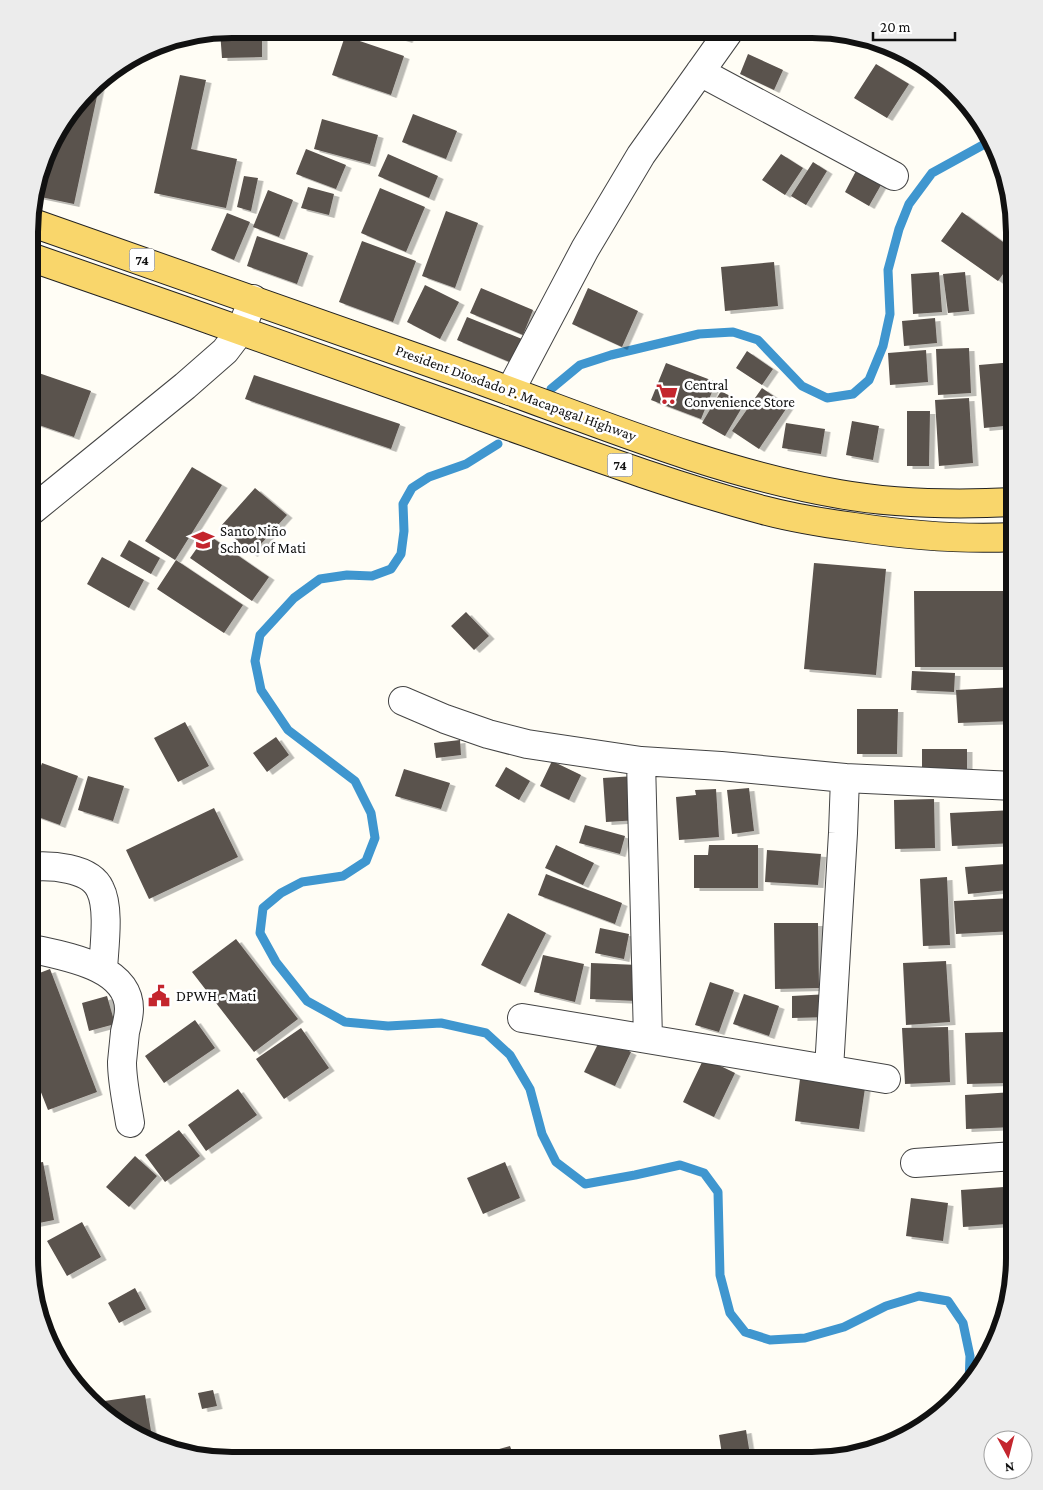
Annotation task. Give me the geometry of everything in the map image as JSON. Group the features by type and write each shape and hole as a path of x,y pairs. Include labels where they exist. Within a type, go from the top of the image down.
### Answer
{"main road":[{"name":"President Diosdado P. Macapagal Highway","path":"38,225 253,299 596,423 734,470 806,488 889,500 974,504 1006,502"},
{"name":"74","path":"38,260 603,459 680,485 764,510 819,522 883,531 966,537 1006,537"}],"street":[{"path":"510,391 585,249 641,155 700,72 721,38"},
{"path":"700,72 894,176"},
{"path":"38,505 225,351 241,330 253,299"},
{"path":"404,701 445,719 527,744 640,761 721,766 845,778 1006,786"},
{"path":"640,761 648,1039"},
{"path":"829,1069 845,778"},
{"path":"38,866 67,868 88,876 100,888 105,905 106,928 103,970"},
{"path":"38,950 86,963 103,970 116,980 127,995 129,1009 123,1044 122,1076 130,1123"},
{"path":"522,1018 886,1079"},
{"path":"915,1163 1006,1157"}],"building":[{"path":"221,38 262,38 262,57 222,58"},
{"path":"344,38 351,38 404,56 391,95 332,75"},
{"path":"748,54 783,70 774,90 740,74"},
{"path":"876,64 909,84 887,118 854,98"},
{"path":"180,75 206,80 191,149 237,159 226,208 154,193"},
{"path":"98,90 74,204 40,197 41,193 52,157 63,134 86,103"},
{"path":"413,114 457,131 446,159 402,142"},
{"path":"322,119 378,135 370,164 314,149"},
{"path":"306,149 346,165 336,189 296,174"},
{"path":"388,154 438,176 429,198 378,176"},
{"path":"781,154 803,168 785,195 762,180"},
{"path":"813,162 827,171 806,205 791,196"},
{"path":"856,171 881,185 869,206 845,192"},
{"path":"244,176 258,178 251,211 237,207"},
{"path":"308,187 334,194 329,215 301,208"},
{"path":"380,188 425,207 406,252 361,233"},
{"path":"268,190 293,200 279,237 253,227"},
{"path":"446,211 478,223 455,288 422,276"},
{"path":"962,212 1006,244 1006,270 998,281 941,241"},
{"path":"227,213 250,222 234,260 211,250"},
{"path":"257,236 308,253 297,284 247,266"},
{"path":"362,241 416,261 393,322 339,302"},
{"path":"774,262 778,306 725,311 721,267"},
{"path":"939,272 942,312 913,314 911,274"},
{"path":"965,272 969,311 948,313 943,274"},
{"path":"425,285 459,302 440,339 407,322"},
{"path":"481,288 533,310 523,335 470,313"},
{"path":"588,288 638,311 622,347 572,324"},
{"path":"467,317 522,339 512,363 457,340"},
{"path":"935,318 937,343 904,346 902,321"},
{"path":"969,348 971,393 938,395 936,349"},
{"path":"926,350 928,382 890,385 888,353"},
{"path":"747,351 773,369 762,385 736,368"},
{"path":"666,363 716,382 701,419 651,400"},
{"path":"1006,363 1006,426 984,428 979,365"},
{"path":"38,373 91,391 74,437 38,425"},
{"path":"254,375 400,424 391,449 245,399"},
{"path":"762,388 788,406 759,449 732,431"},
{"path":"721,391 744,404 725,436 702,423"},
{"path":"969,398 973,463 939,466 935,400"},
{"path":"907,411 930,411 929,466 907,466"},
{"path":"852,421 879,426 873,460 846,455"},
{"path":"786,423 825,429 821,454 782,448"},
{"path":"192,467 222,485 175,560 145,541"},
{"path":"255,488 287,515 252,554 221,526"},
{"path":"207,534 269,577 252,601 190,558"},
{"path":"129,540 160,558 151,574 120,556"},
{"path":"102,557 144,580 129,608 87,584"},
{"path":"176,560 243,605 224,633 157,589"},
{"path":"814,563 886,569 876,675 804,669"},
{"path":"914,591 1006,591 1006,667 915,667"},
{"path":"466,612 489,636 474,650 451,626"},
{"path":"912,671 955,673 954,692 911,690"},
{"path":"1006,687 1006,721 958,723 956,690"},
{"path":"857,709 898,709 897,754 857,754"},
{"path":"185,722 209,766 178,782 154,738"},
{"path":"276,737 289,755 267,772 253,753"},
{"path":"460,740 461,755 436,758 434,743"},
{"path":"922,749 967,749 967,772 922,772"},
{"path":"552,761 581,775 569,800 540,786"},
{"path":"42,763 78,776 60,825 38,817 38,774"},
{"path":"506,767 530,781 519,800 495,786"},
{"path":"404,769 450,783 441,809 395,796"},
{"path":"88,776 124,786 113,821 78,810"},
{"path":"635,776 639,820 606,822 603,778"},
{"path":"749,788 754,831 732,834 727,790"},
{"path":"716,789 719,837 679,840 676,797 696,795 695,790"},
{"path":"934,799 935,848 895,849 894,800"},
{"path":"214,808 238,857 149,899 126,850"},
{"path":"1006,810 1006,843 952,846 950,813"},
{"path":"585,825 625,836 620,854 579,843"},
{"path":"556,845 594,863 583,885 545,868"},
{"path":"709,845 758,845 758,888 694,888 694,855 708,855"},
{"path":"767,850 821,854 818,885 765,882"},
{"path":"1006,864 1006,890 968,894 965,867"},
{"path":"546,874 622,903 615,924 538,895"},
{"path":"947,877 950,945 923,946 920,879"},
{"path":"1006,898 1006,931 956,934 954,901"},
{"path":"508,913 546,933 520,984 481,965"},
{"path":"774,923 818,923 819,988 775,989"},
{"path":"600,928 629,934 624,959 595,953"},
{"path":"236,939 298,1019 254,1052 192,972"},
{"path":"543,955 584,964 575,1002 534,992"},
{"path":"946,961 950,1022 906,1025 903,963"},
{"path":"591,963 638,965 637,1001 590,999"},
{"path":"50,969 97,1092 48,1110 38,1085 38,974"},
{"path":"710,982 734,990 719,1032 695,1025"},
{"path":"744,994 779,1006 769,1036 733,1024"},
{"path":"830,994 830,1017 792,1018 792,996"},
{"path":"107,996 115,1024 89,1031 82,1003"},
{"path":"195,1020 215,1048 164,1083 145,1056"},
{"path":"948,1027 950,1082 905,1084 902,1028"},
{"path":"301,1028 329,1068 284,1099 256,1059"},
{"path":"1005,1032 1006,1083 967,1084 965,1033"},
{"path":"601,1038 631,1052 615,1086 584,1072"},
{"path":"704,1058 735,1073 714,1117 683,1102"},
{"path":"800,1079 865,1088 859,1129 795,1121"},
{"path":"238,1089 257,1115 206,1151 188,1125"},
{"path":"1006,1092 1006,1127 966,1129 965,1095"},
{"path":"179,1130 200,1156 165,1182 145,1155"},
{"path":"135,1156 157,1176 129,1207 106,1187"},
{"path":"43,1162 54,1220 38,1223 38,1163"},
{"path":"505,1162 520,1198 483,1214 467,1178"},
{"path":"1004,1187 1006,1224 963,1227 961,1190"},
{"path":"911,1198 948,1203 943,1241 906,1236"},
{"path":"82,1222 101,1257 67,1276 47,1241"},
{"path":"135,1288 146,1309 119,1323 108,1303"},
{"path":"213,1390 217,1406 202,1409 198,1393"},
{"path":"145,1395 151,1431 144,1432 134,1427 100,1402"},
{"path":"746,1430 750,1452 722,1452 719,1435"},
{"path":"510,1446 512,1452 492,1452"}],"waterway":[{"path":"551,389 580,365 611,355 699,334 733,332 758,340 802,386 827,398 853,394 869,380 883,346 890,314 888,270 899,229 909,204 932,173 985,144"},
{"path":"498,444 466,464 429,477 412,488 403,504 404,531 401,554 391,569 372,576 347,575 320,579 294,598 260,635 255,661 261,690 288,730 355,781 371,813 375,838 366,861 343,876 302,882 281,893 263,908 260,933 276,962 307,1001 345,1022 388,1026 441,1023 486,1033 510,1055 530,1089 542,1134 556,1162 585,1184 680,1165 704,1173 718,1192 720,1275 730,1313 745,1332 770,1340 805,1338 844,1327 886,1306 919,1296 948,1301 963,1323 970,1356 969,1371"}],"place":[{"name":"Central Convenience Store","path":"667,394"},
{"name":"Santo Niño School of Mati","path":"203,540"},
{"name":"DPWH - Mati","path":"159,996"}]}
